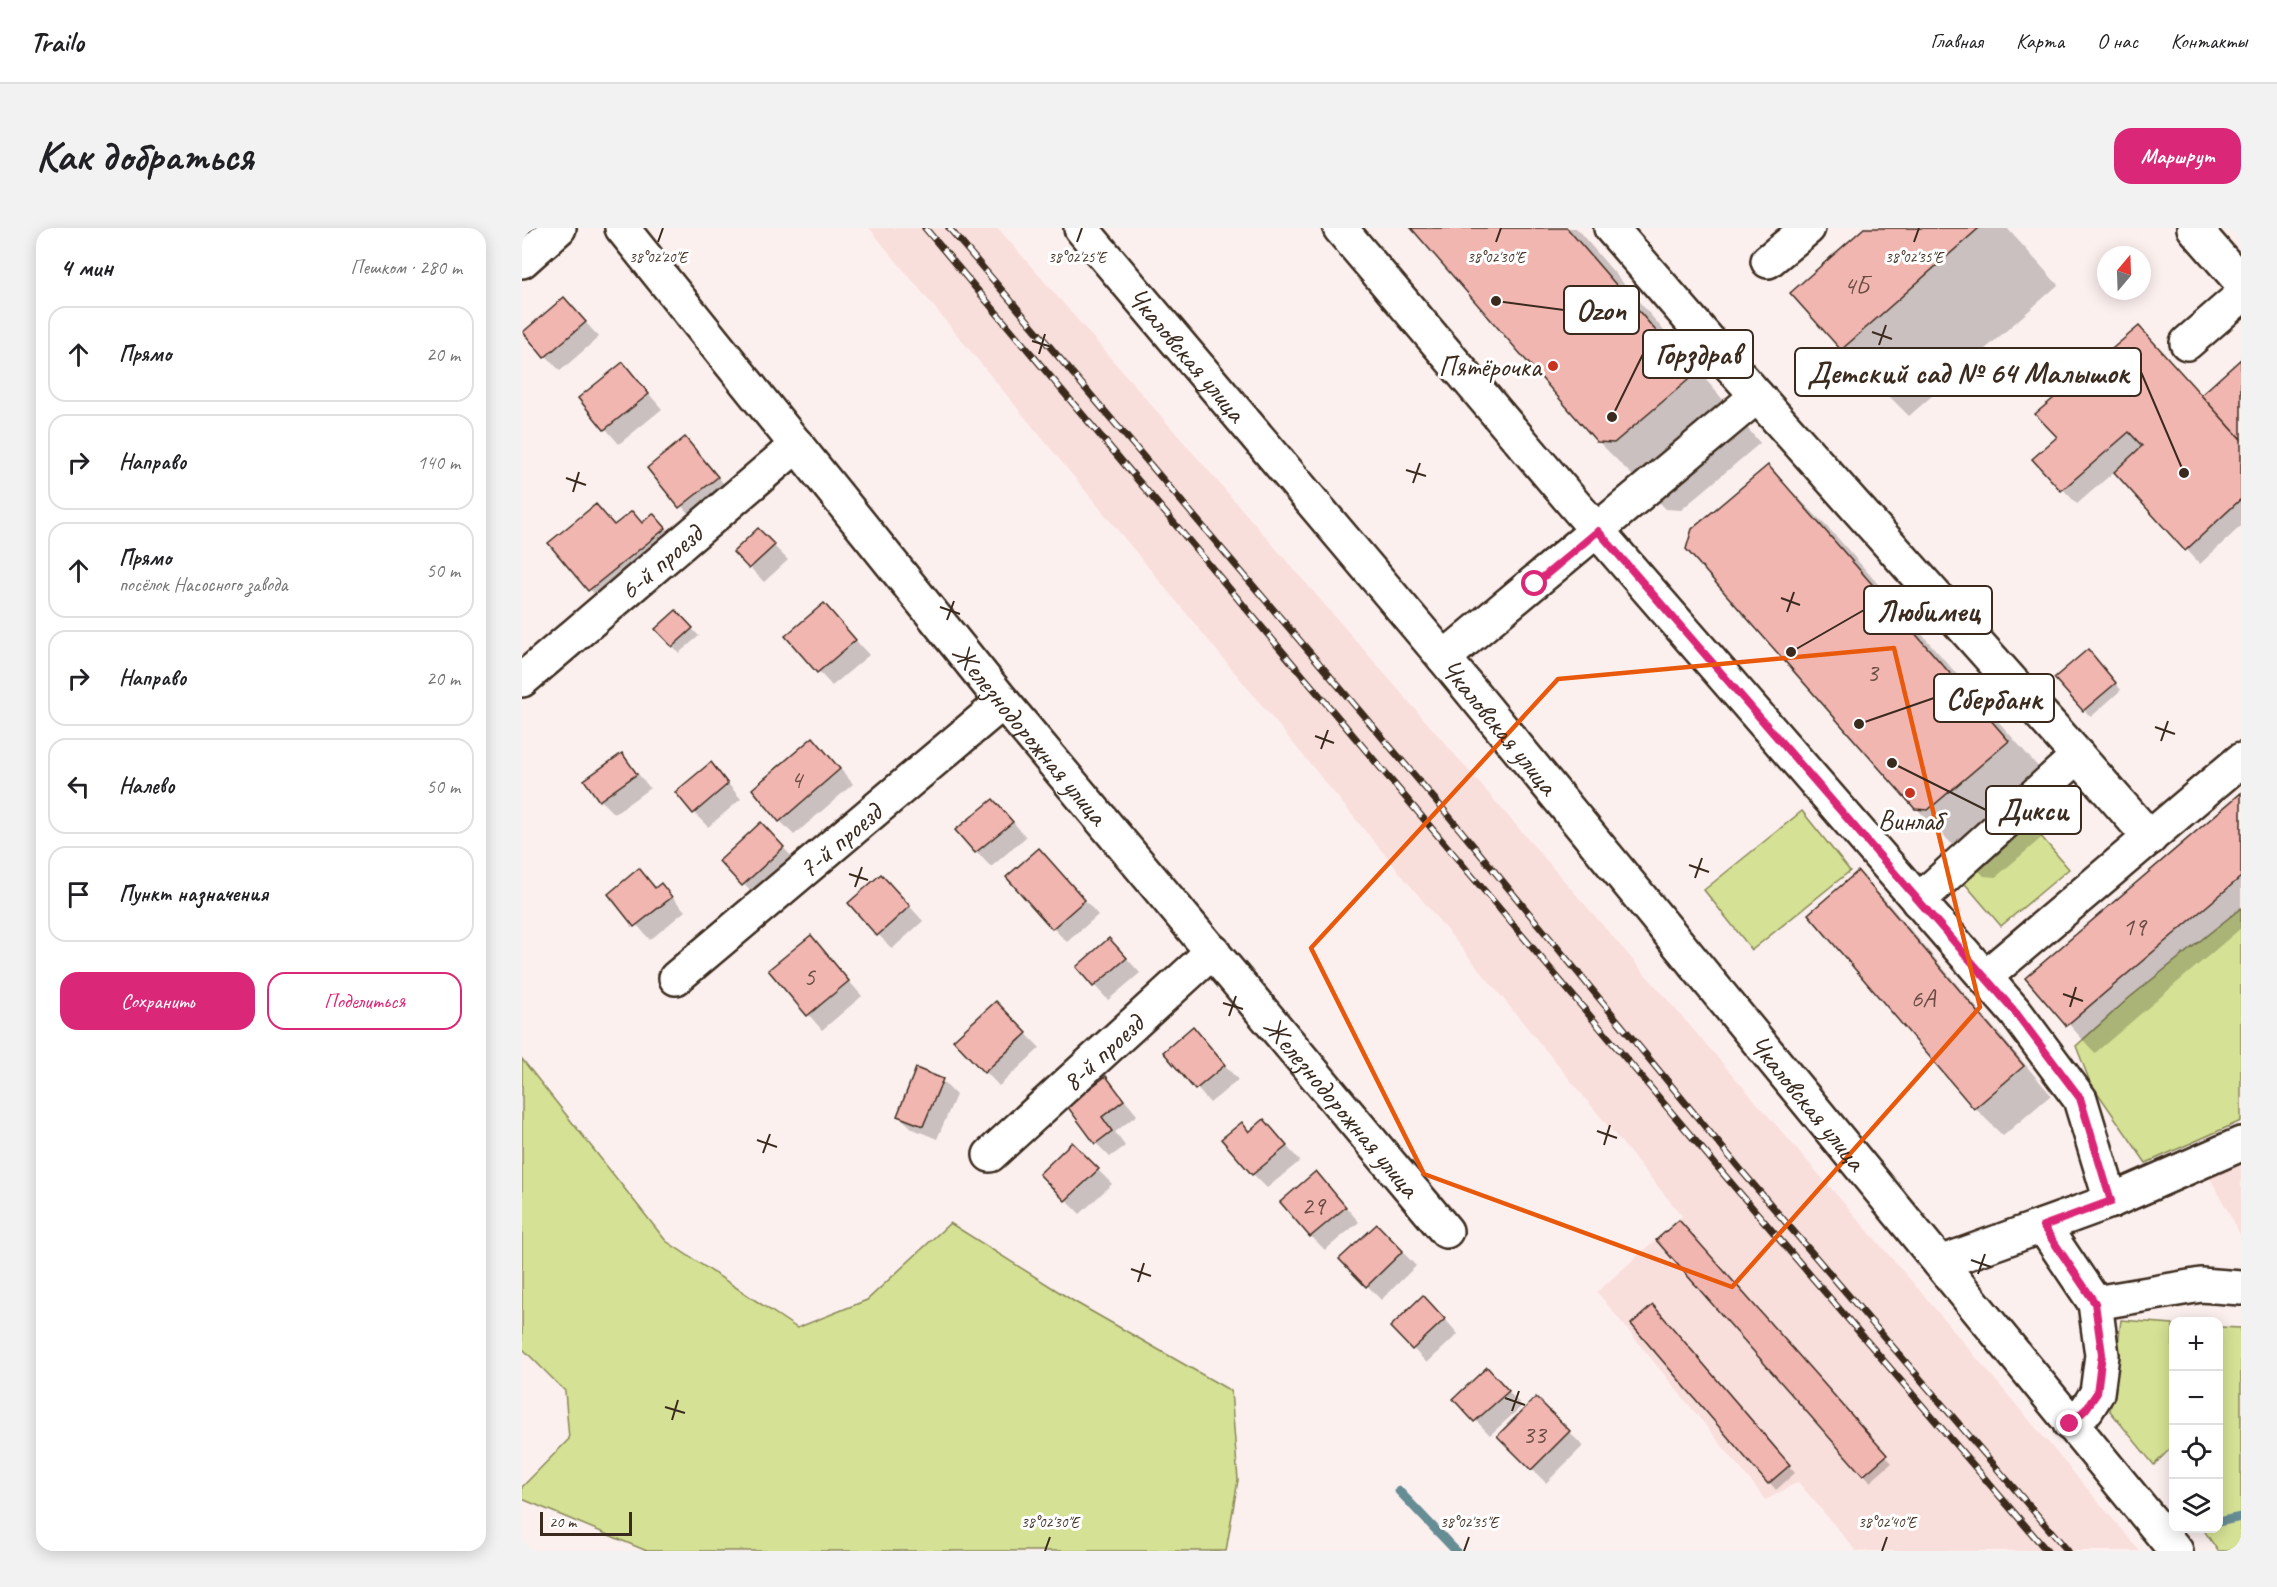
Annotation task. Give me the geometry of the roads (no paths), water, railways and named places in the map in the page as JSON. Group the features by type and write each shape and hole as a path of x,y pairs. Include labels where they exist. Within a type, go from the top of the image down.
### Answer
{"street":[{"path":"522,261 560,228"},
{"name":"Железнодорожная улица","path":"622,228 1003,702 1446,1231"},
{"name":"Чкаловская улица","path":"1080,228 1444,658 2176,1551"},
{"path":"1340,228 1598,531 2016,1013 2080,1098 2111,1201"},
{"path":"1611,228 1757,396 2150,838"},
{"path":"1768,261 1808,228"},
{"path":"2194,228 2241,282"},
{"path":"2187,343 2241,296"},
{"path":"1444,658 1757,396"},
{"name":"6-й проезд","path":"522,680 797,445"},
{"name":"7-й проезд","path":"676,978 1003,702"},
{"path":"1918,901 2078,756"},
{"path":"1985,977 2241,760"},
{"name":"8-й проезд","path":"990,1155 1213,951"},
{"path":"1940,1263 2111,1201 2241,1144"},
{"path":"2043,1226 2095,1303 2102,1354 2097,1393 2086,1409 2070,1424"},
{"path":"2095,1303 2201,1285 2241,1288"}],"waterway":[{"path":"1399,1491 1456,1551"},
{"path":"2223,1521 2241,1517"}],"railway":[{"path":"925,228 1720,1170 2047,1551"},
{"path":"949,228 1443,809 1740,1169 2068,1551"}],"place":[{"name":"Ozon","path":"1496,301"},
{"name":"Пятёрочка","path":"1553,366"},
{"name":"Горздрав","path":"1612,417"},
{"name":"Детский сад № 64 Малышок","path":"2184,473"},
{"name":"Любимец","path":"1791,652"},
{"name":"Сбербанк","path":"1859,724"},
{"name":"Дикси","path":"1892,763"},
{"name":"Винлаб","path":"1910,793"}]}
